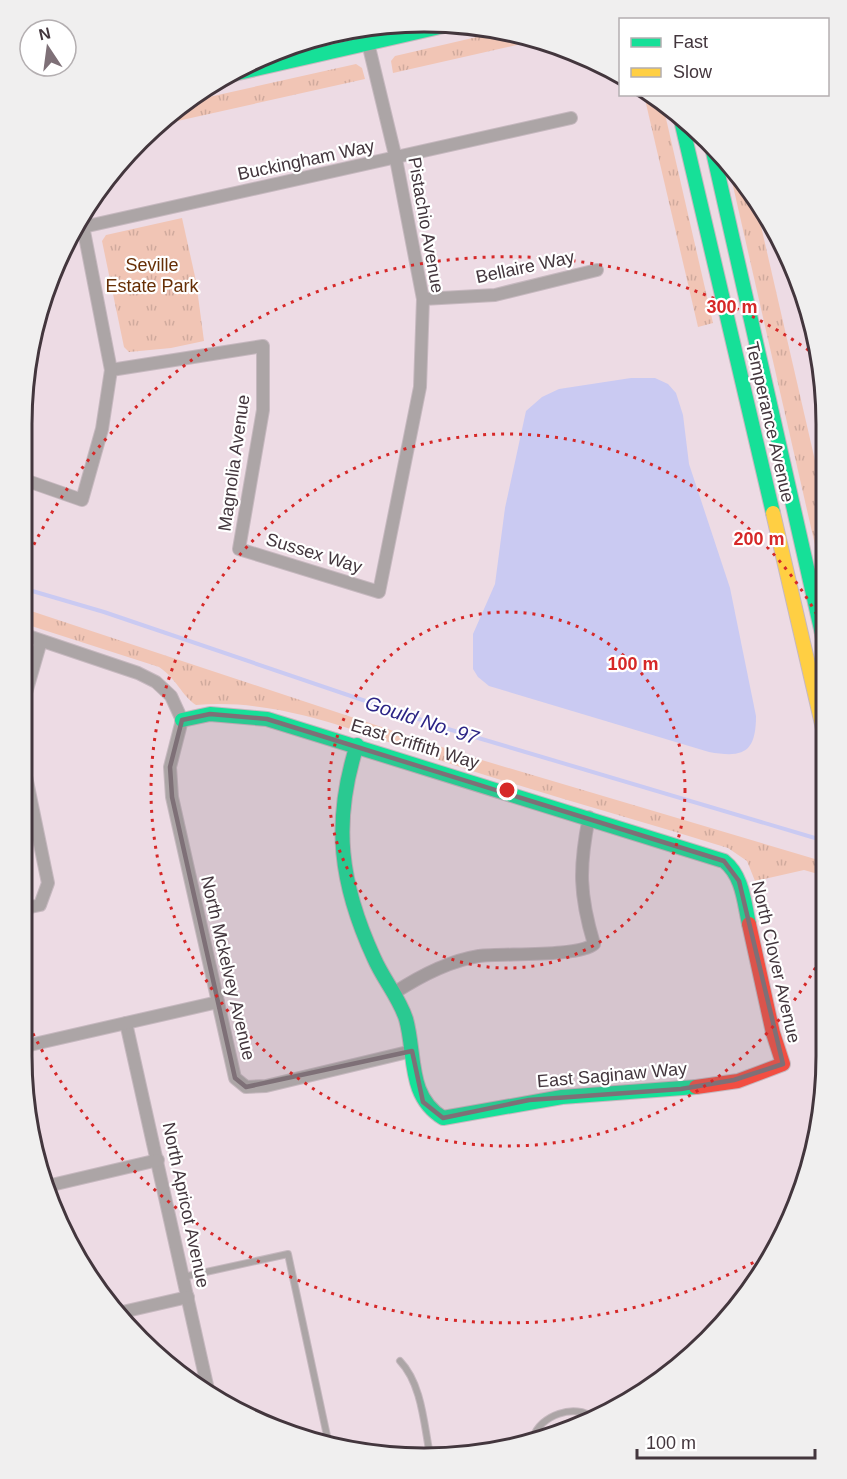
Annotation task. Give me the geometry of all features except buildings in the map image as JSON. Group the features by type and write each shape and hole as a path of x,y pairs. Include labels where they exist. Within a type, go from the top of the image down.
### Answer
{"street":[{"path":"257,69 417,32"},
{"path":"368,43 373,35"},
{"name":"Pistachio Avenue","path":"368,43 396,159 423,299 420,387 379,592"},
{"name":"Buckingham Way","path":"89,220 396,159 571,118"},
{"name":"Temperance Avenue","path":"683,130 816,698"},
{"name":"Temperance Avenue","path":"715,162 816,607"},
{"path":"32,482 82,500 102,429 111,370 83,228"},
{"name":"Bellaire Way","path":"423,299 495,295 597,270"},
{"name":"Magnolia Avenue","path":"111,370 263,346 263,410 239,549"},
{"name":"Sussex Way","path":"239,549 379,592"},
{"path":"809,576 816,574"},
{"path":"32,638 156,682 171,696 182,720"},
{"path":"32,672 41,641"},
{"path":"807,660 816,671"},
{"name":"East Criffith Way","path":"182,720 210,714 267,719 589,817 724,861 734,869"},
{"name":"North Mckelvey Avenue","path":"182,720 170,767 172,797 235,1078 246,1086 266,1086 412,1051"},
{"path":"357,745 345,785 344,860 351,897 374,960 394,993 406,1020 412,1051"},
{"path":"32,805 48,883 40,905 32,907"},
{"path":"394,993 421,976 477,957 542,952 571,953 588,949 594,944 585,916 580,861 589,817"},
{"name":"North Clover Avenue","path":"734,869 783,1064"},
{"path":"32,1044 218,1002"},
{"name":"North Apricot Avenue","path":"126,1023 206,1381"},
{"name":"East Saginaw Way","path":"412,1051 423,1102 434,1114 443,1118 529,1100 638,1093 702,1086 771,1071 783,1064"},
{"path":"53,1185 158,1160"},
{"path":"127,1311 188,1297"}],"lane":[{"path":"183,1277 288,1254 327,1435"},
{"path":"400,1361 406,1367 416,1390 428,1448"},
{"path":"538,1430 542,1422 552,1416 583,1413"}],"highlighted area":[{"path":"210,714 267,719 724,861 739,881 783,1064 734,1080 681,1089 529,1100 443,1118 423,1102 412,1051 246,1087 235,1078 172,797 170,767 182,720"}],"green space":[{"path":"481,36 521,44 393,73 391,61 395,56"},
{"path":"356,64 362,68 365,79 174,122 207,97"},
{"path":"645,101 665,116 713,323 698,327"},
{"path":"732,183 761,224 816,465 816,547"},
{"name":"Seville Estate Park","path":"182,218 196,281 204,341 171,348 129,352 124,347 102,241 106,235"},
{"path":"32,611 475,758 816,859 816,873 804,870 755,881 747,861 728,848 529,789 332,723 264,708 230,704 196,705 159,667 32,626"}],"water":[{"path":"631,378 655,378 668,384 676,393 683,415 689,464 730,588 756,716 750,745 739,753 709,752 489,686 478,677 473,669 473,634 495,584 505,508 526,411 542,397 559,389"}],"waterway":[{"name":"Gould No. 97","path":"32,591 104,612 448,729 816,838"}],"traffic: fast":[{"path":"257,69 418,32"},
{"path":"369,42 373,35"},
{"path":"683,130 773,513"},
{"path":"715,162 816,607"},
{"path":"182,720 210,714 267,719 724,861 739,882 749,924"},
{"path":"357,745 344,801 342,827 347,879 362,931 406,1019 418,1086 431,1109 443,1118 562,1097 696,1087"}],"traffic: slow":[{"path":"773,513 816,698"}],"traffic: jam":[{"path":"696,1087 738,1081 783,1064 773,1033 749,924"}]}
